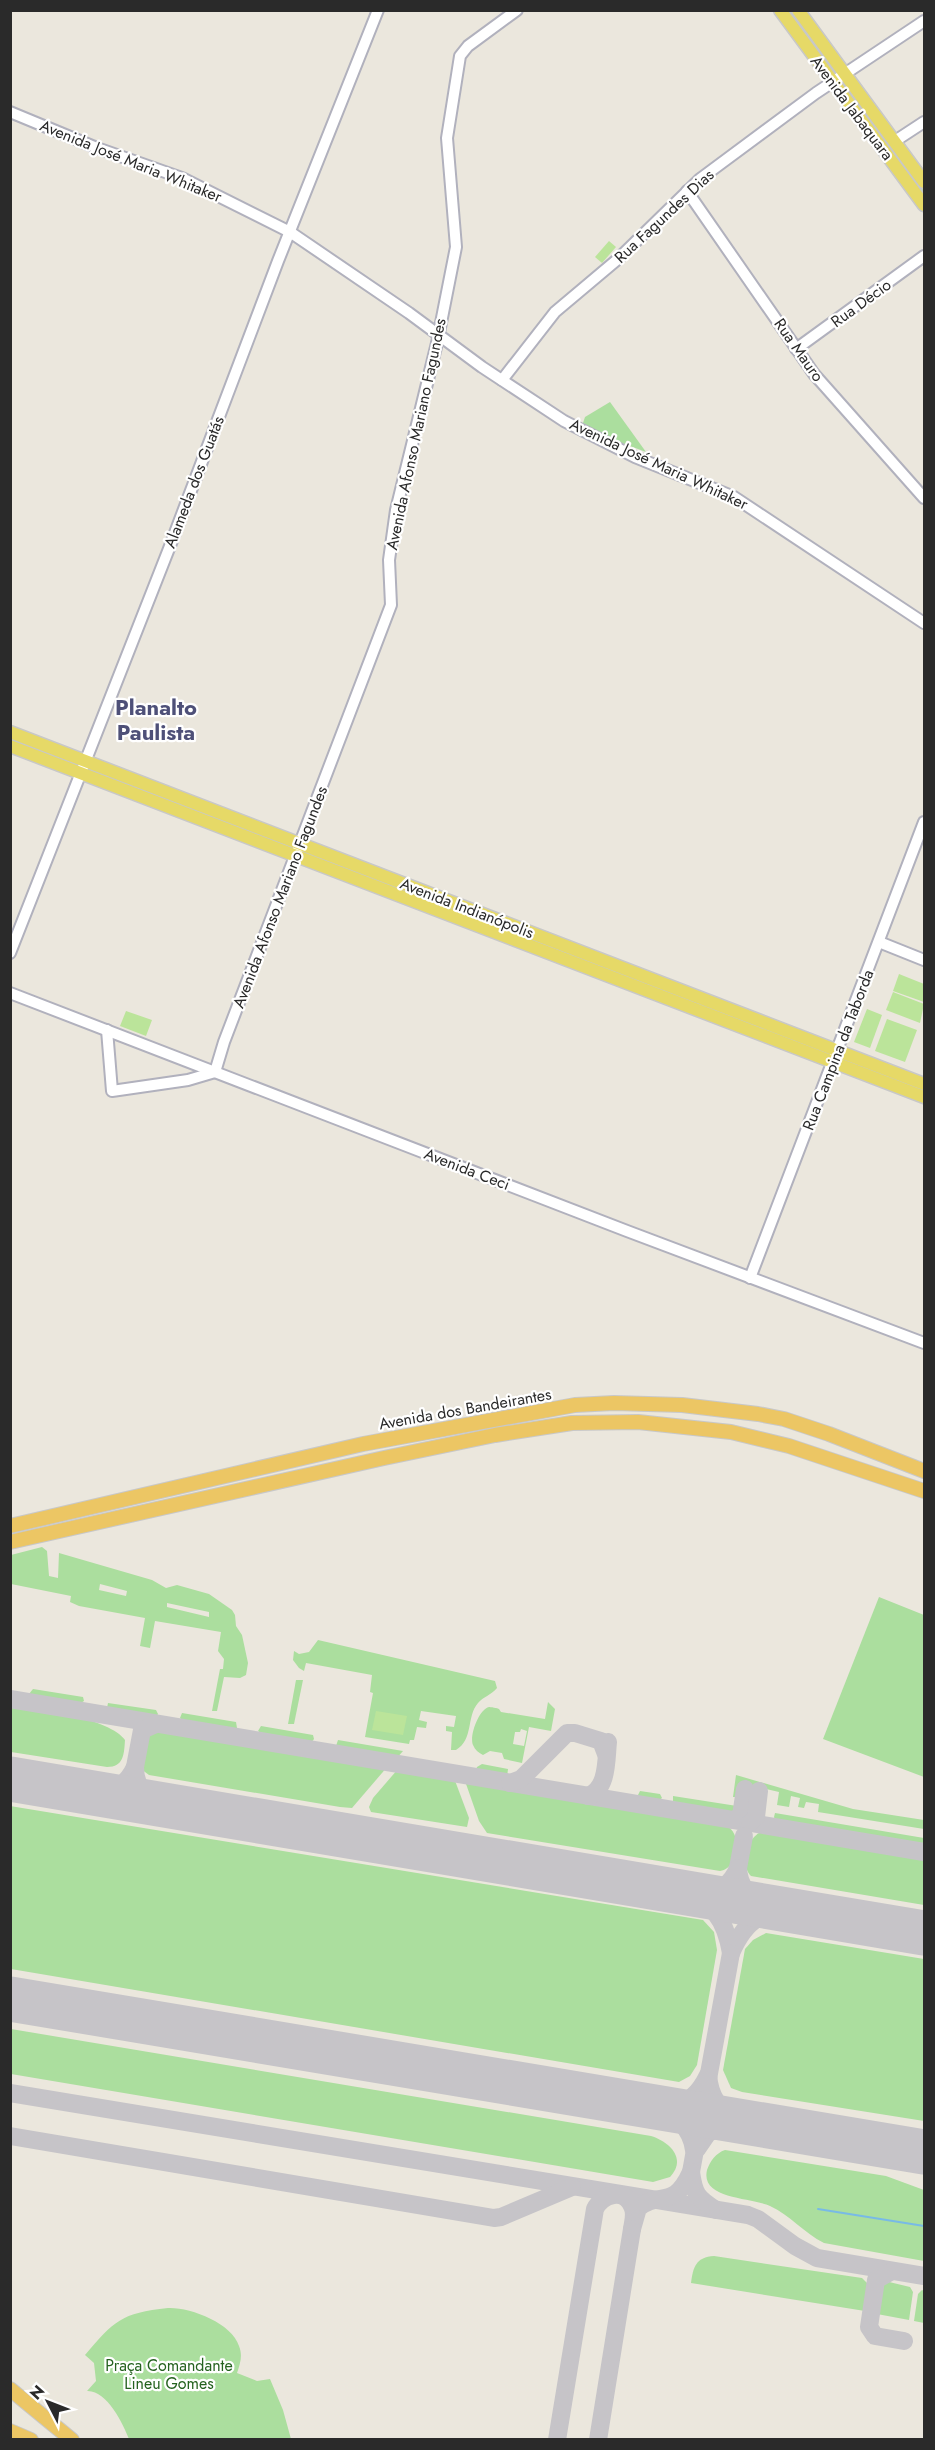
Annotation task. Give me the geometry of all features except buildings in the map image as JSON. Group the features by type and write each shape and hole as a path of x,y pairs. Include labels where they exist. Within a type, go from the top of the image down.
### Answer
{"highway":[{"name":"Avenida dos Bandeirantes","path":"10,1526 363,1444 575,1405 604,1403 682,1405 784,1419 924,1471"},
{"name":"Avenida dos Bandeirantes","path":"10,1542 495,1435 572,1423 639,1422 731,1432 789,1446 924,1491"},
{"path":"10,2389 72,2439"},
{"path":"10,2431 31,2439"}],"main road":[{"name":"Avenida Jabaquara","path":"780,10 924,205"},
{"name":"Avenida Jabaquara","path":"798,10 924,182"},
{"name":"Avenida Indianópolis","path":"10,732 84,767 835,1056 924,1097"},
{"name":"Avenida Indianópolis","path":"10,746 84,767"},
{"name":"Avenida Indianópolis","path":"835,1056 924,1084"}],"street":[{"name":"Alameda dos Guatás","path":"10,953 378,10"},
{"name":"Avenida Afonso Mariano Fagundes","path":"215,1072 224,1042 391,605 389,560 396,510 439,334 456,247 447,138 457,66 460,56 468,46 517,10"},
{"name":"Rua Fagundes Dias","path":"502,380 555,312 618,259 687,191 833,81 924,21"},
{"name":"Avenida José Maria Whitaker","path":"10,112 97,148 182,178 290,232 564,421 600,441 734,497 924,623"},
{"path":"894,141 924,122"},
{"name":"Rua Mauro","path":"687,191 796,349 845,411 924,498"},
{"name":"Rua Décio","path":"796,349 924,256"},
{"name":"Rua Campina da Taborda","path":"750,1278 924,822"},
{"path":"879,942 924,960"},
{"name":"Avenida Ceci","path":"10,993 924,1343"},
{"path":"107,1030 112,1091 188,1080 215,1072"}],"green space":[{"path":"787,11 791,11 832,65 829,67"},
{"path":"847,86 924,191 924,196 844,88"},
{"path":"609,241 616,247 602,263 595,257"},
{"path":"610,402 646,452 614,440 583,423 585,417"},
{"path":"899,974 924,984 924,1002 893,991"},
{"path":"893,992 924,1004 920,1023 886,1010"},
{"path":"867,1009 882,1015 870,1048 854,1042"},
{"path":"126,1011 152,1020 146,1036 120,1026"},
{"path":"887,1019 917,1030 905,1062 875,1051"},
{"path":"42,1547 47,1551 49,1576 58,1578 59,1553 152,1580 166,1588 177,1585 209,1594 232,1610 235,1615 236,1626 242,1635 248,1663 246,1675 240,1678 224,1677 217,1711 212,1711 220,1669 223,1669 224,1659 218,1651 221,1632 155,1621 150,1648 140,1646 145,1618 79,1606 70,1602 71,1596 11,1584 11,1555","holes":["100,1584 127,1591 126,1596 99,1590","167,1603 209,1612 209,1617 167,1607"]},
{"path":"879,1597 924,1615 924,1777 823,1739"},
{"path":"318,1640 495,1681 497,1688 482,1699 474,1709 468,1734 456,1750 451,1750 452,1732 446,1731 446,1726 454,1727 456,1716 421,1711 419,1720 427,1722 426,1728 417,1727 414,1740 410,1740 409,1744 365,1737 373,1693 370,1692 372,1675 306,1663 304,1671 299,1668 293,1660 294,1651 299,1654 309,1652"},
{"path":"296,1680 303,1680 294,1724 288,1724"},
{"path":"33,1689 83,1697 84,1701 77,1705 31,1697 29,1694"},
{"path":"548,1702 555,1709 551,1731 529,1727 522,1763 504,1759 502,1753 490,1751 483,1755 473,1745 472,1736 476,1723 485,1709 489,1707 501,1712 545,1719","holes":["521,1729 527,1731 524,1746 513,1744 515,1732 520,1732"]},
{"path":"11,1703 72,1715 105,1726 125,1740 122,1759 117,1765 107,1767 11,1752"},
{"path":"108,1703 156,1710 158,1714 155,1718 150,1718 110,1711 107,1708"},
{"path":"376,1711 407,1716 403,1735 372,1730"},
{"path":"182,1713 236,1722 237,1728 227,1731 185,1723 180,1718"},
{"path":"261,1726 313,1735 314,1739 310,1744 265,1736 258,1731"},
{"path":"157,1728 388,1766 352,1808 340,1807 149,1775 141,1769 140,1762 146,1735"},
{"path":"338,1740 403,1751 396,1759 339,1750 336,1746"},
{"path":"482,1764 508,1769 507,1777 475,1772"},
{"path":"398,1769 454,1778 469,1818 467,1827 371,1812 369,1807 373,1798"},
{"path":"736,1775 853,1809 924,1820 924,1829 818,1812 819,1804 806,1802 804,1808 798,1807 800,1798 791,1796 789,1807 777,1805 779,1792 741,1783 738,1797 733,1797"},
{"path":"465,1781 727,1826 735,1836 735,1858 726,1869 720,1871 487,1833 479,1821"},
{"path":"640,1791 660,1794 662,1798 658,1801 640,1799 638,1795"},
{"path":"673,1796 737,1806 739,1810 735,1815 676,1805 673,1802"},
{"path":"10,1806 703,1920 714,1932 717,1950 697,2065 690,2076 679,2082 11,1969"},
{"path":"775,1813 924,1838 924,1847 776,1822"},
{"path":"761,1832 924,1858 924,1905 751,1876 747,1871 746,1852 752,1840"},
{"path":"766,1933 924,1959 924,2121 742,2092 731,2088 723,2070 745,1949 753,1940"},
{"path":"11,2029 651,2136 670,2147 677,2164 670,2177 653,2182 11,2074"},
{"path":"725,2150 886,2176 924,2190 924,2261 824,2243 770,2206 719,2192 711,2187 707,2180 707,2170 714,2158"},
{"path":"714,2256 862,2278 870,2286 865,2311 691,2283 696,2264 703,2258"},
{"path":"885,2281 910,2287 913,2292 909,2320 877,2314 882,2284"},
{"path":"924,2291 924,2323 914,2321 918,2294"},
{"name":"Praça Comandante Lineu Gomes","path":"168,2308 187,2310 209,2318 228,2330 235,2338 241,2353 237,2373 257,2381 270,2379 283,2410 291,2439 129,2439 107,2402 94,2392 87,2391 96,2381 94,2363 85,2355 104,2334 120,2321 139,2313"}],"waterway":[{"path":"818,2209 924,2226"}],"taxiway":[{"path":"10,1699 924,1852"},
{"path":"135,1767 142,1730 156,1724"},
{"path":"510,1783 521,1779 567,1733 575,1733 601,1741 606,1754"},
{"path":"588,1796 595,1792 603,1781 608,1742"},
{"path":"98,1794 120,1786 135,1767 140,1788 155,1803"},
{"path":"733,1820 741,1816 745,1789"},
{"path":"750,1823 756,1817 759,1791"},
{"path":"738,1868 744,1836"},
{"path":"702,1895 724,1886 732,1879 738,1868 740,1880 745,1889 762,1905"},
{"path":"682,1892 702,1902 716,1914 725,1931 731,1953 737,1940 758,1918 777,1913 802,1912"},
{"path":"691,2172 731,1953"},
{"path":"669,2110 693,2097 708,2075 713,2096 726,2112 738,2121"},
{"path":"10,2093 748,2215 758,2219 795,2246 817,2258 924,2276"},
{"path":"656,2107 681,2123 690,2135 694,2150"},
{"path":"697,2149 708,2133 738,2121"},
{"path":"10,2136 494,2218 572,2187"},
{"path":"901,2148 924,2163"},
{"path":"557,2440 595,2209 598,2204 613,2195 624,2196 633,2209 632,2229 638,2208 653,2200 666,2198 678,2192 691,2172 698,2195 716,2210"},
{"path":"598,2440 632,2229"},
{"path":"892,2271 876,2280 869,2327 875,2336 904,2341"}],"runway":[{"path":"10,1779 924,1933"},
{"path":"10,1999 924,2152"}],"district":[{"name":"Planalto Paulista","path":"156,720"}]}
